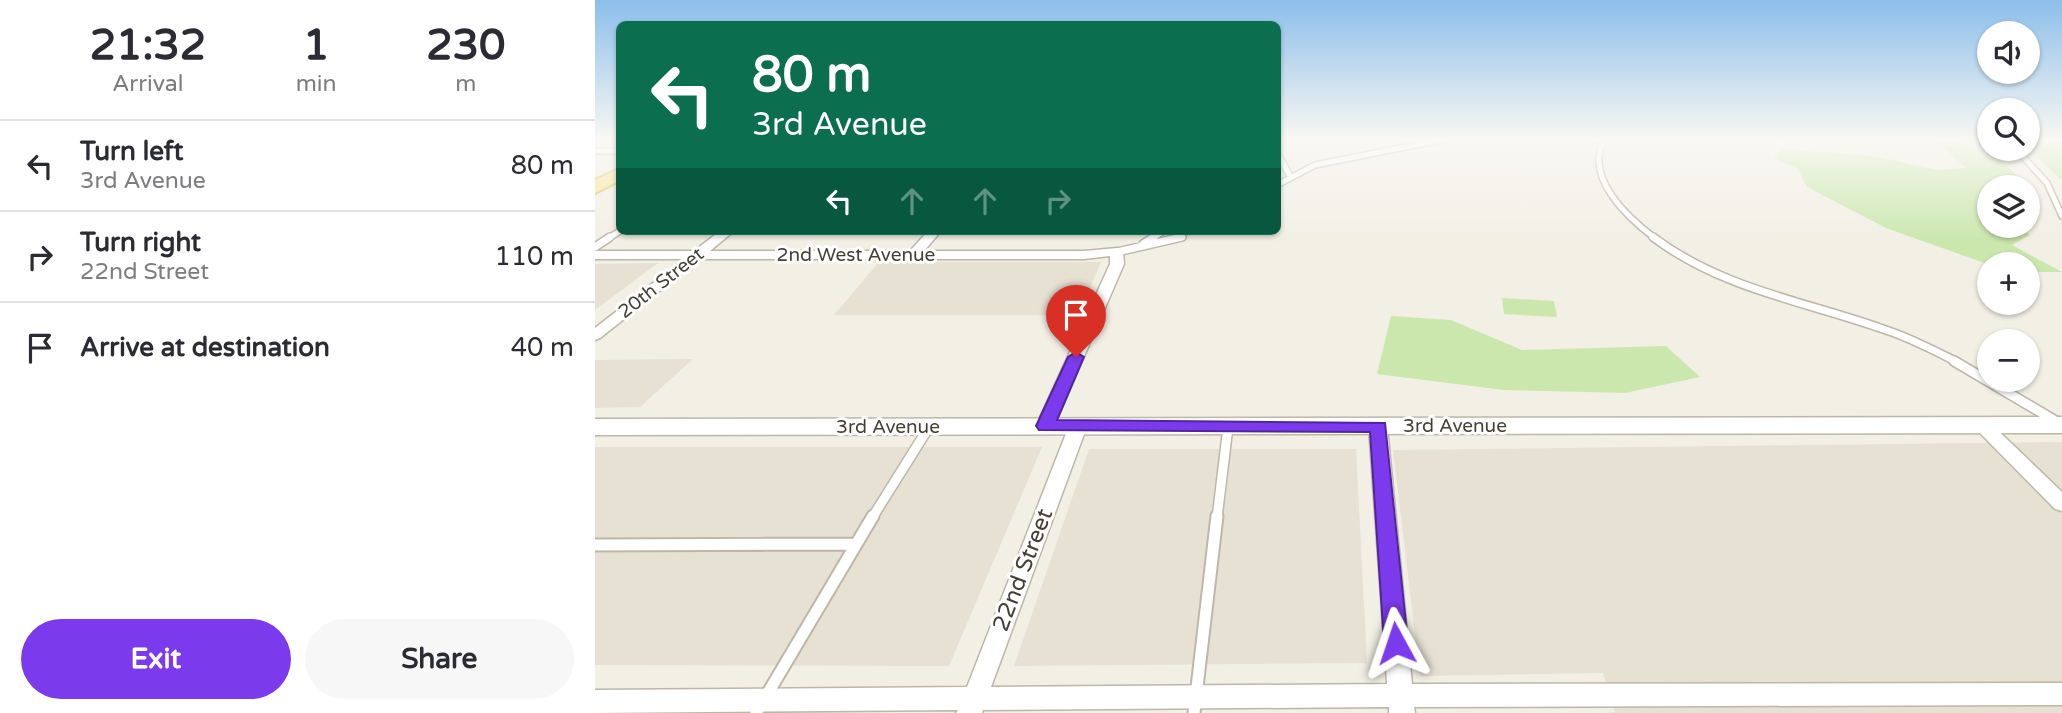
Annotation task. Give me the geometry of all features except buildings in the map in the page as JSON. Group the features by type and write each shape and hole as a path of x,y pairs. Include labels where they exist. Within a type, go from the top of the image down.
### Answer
{"main road":[{"path":"595,187 616,175"}],"street":[{"name":"20th Street","path":"595,335 723,235"},
{"path":"914,255 932,235"},
{"name":"2nd West Avenue","path":"595,255 1084,255 1117,252"},
{"path":"1045,426 1117,264 1117,252"},
{"path":"1981,424 2062,504"},
{"name":"3rd Avenue","path":"595,427 2062,425"},
{"name":"22nd Street","path":"972,706 1078,426"},
{"path":"1378,427 1401,705"},
{"path":"595,702 761,706 1401,705 2062,694"}],"lane":[{"path":"1281,182 1296,173"},
{"path":"1601,173 1625,210 1669,247 1758,291 1909,339 2017,395 2062,425"},
{"path":"2038,173 2047,183 2062,216"},
{"path":"595,247 616,234"},
{"path":"1117,252 1143,244 1158,235"},
{"path":"1143,244 1159,244 1181,239 1184,235"},
{"path":"761,706 855,544 929,427"},
{"path":"1195,704 1228,427"},
{"path":"595,545 855,544"}],"shaded area":[{"path":"879,262 1101,262 1078,315 834,315"},
{"path":"658,263 595,310 595,264"},
{"path":"693,359 640,407 595,408 595,360"},
{"path":"2062,442 2062,713 1605,713 1615,712 1603,673 1420,676 1393,450"},
{"path":"595,447 1042,447 949,666 595,665"},
{"path":"1089,449 1356,449 1367,663 1014,666"}],"green space":[{"path":"1800,173 2014,173 2016,175 1977,175 1977,238 2025,238 2012,245 2025,252 1977,252 1977,260 1886,228 1807,187"},
{"path":"2054,173 2062,173 2062,181"},
{"path":"2040,260 2062,272 2040,272"},
{"path":"1502,298 1554,301 1557,317 1504,314"},
{"path":"1391,316 1451,320 1522,350 1666,346 1700,377 1625,393 1504,390 1377,374"}],"route":[{"path":"1076,357 1045,426 1378,427 1396,643"}]}
